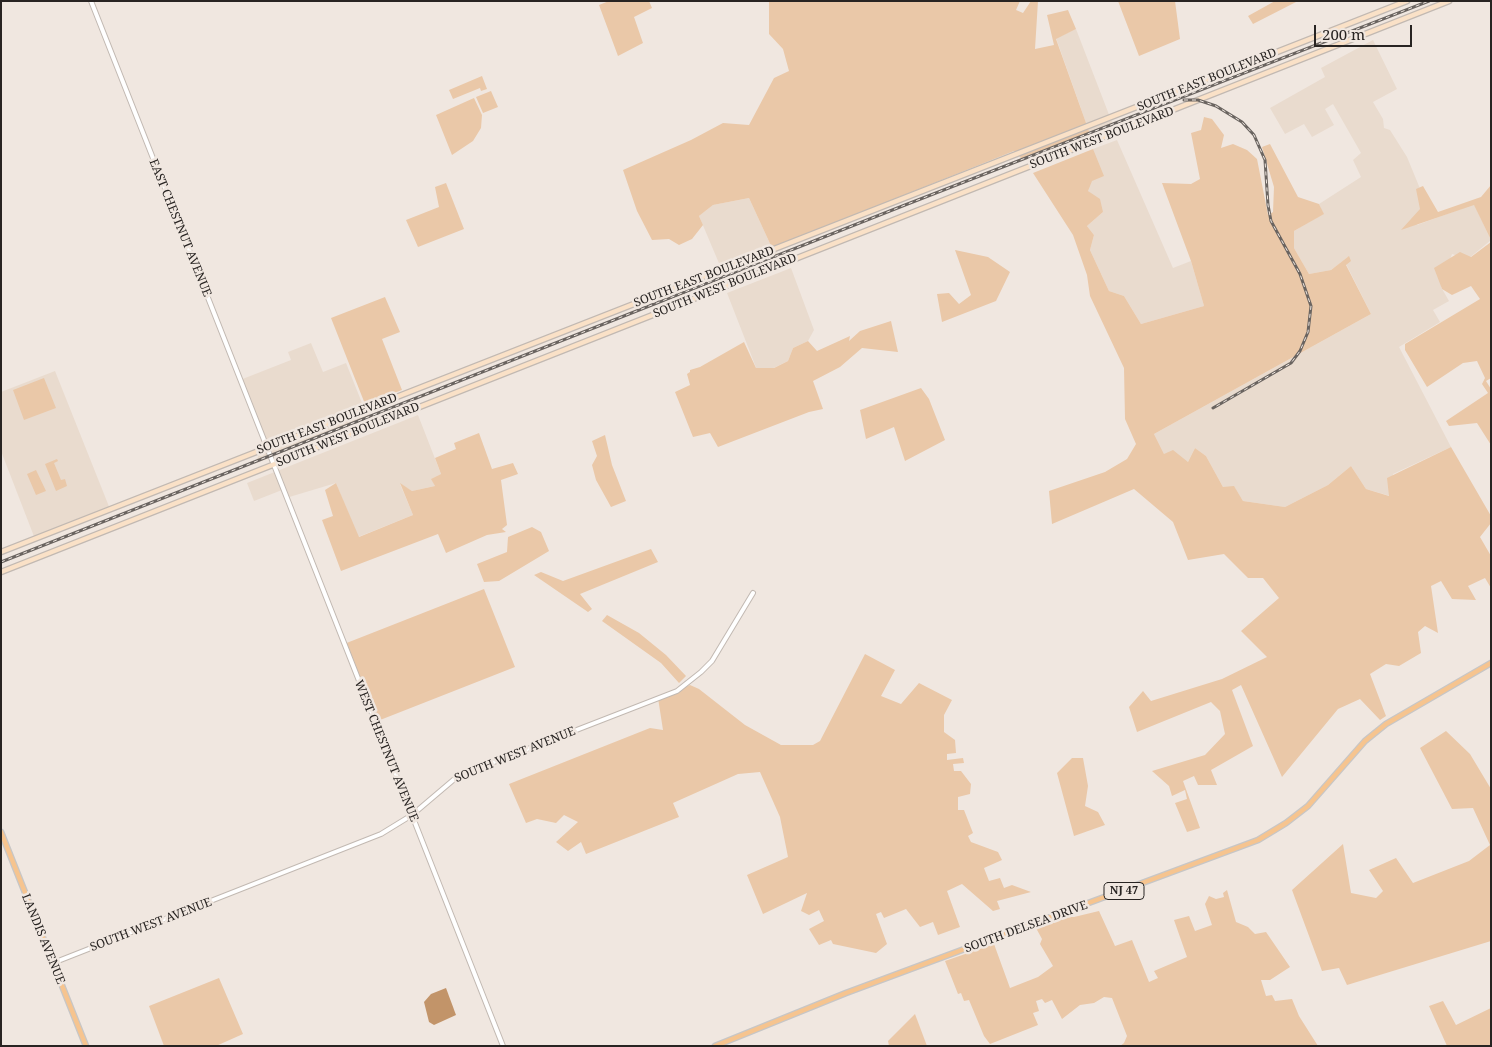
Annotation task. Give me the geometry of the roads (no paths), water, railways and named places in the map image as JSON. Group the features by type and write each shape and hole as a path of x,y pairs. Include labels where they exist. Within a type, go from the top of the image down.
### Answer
{"main road":[{"name":"SOUTH EAST BOULEVARD","path":"1,552 1407,1"},
{"name":"SOUTH WEST BOULEVARD","path":"1,572 1449,1"},
{"path":"678,288 684,302"},
{"name":"SOUTH DELSEA DRIVE","path":"715,1046 846,993 1258,840 1286,823 1308,806 1365,741 1386,724 1491,663"},
{"name":"LANDIS AVENUE","path":"1,832 86,1046"}],"street":[{"name":"EAST CHESTNUT AVENUE","path":"91,1 270,456"},
{"name":"WEST CHESTNUT AVENUE","path":"270,456 503,1046"},
{"name":"SOUTH WEST AVENUE","path":"53,963 352,846 393,828 412,815 458,776 682,688 712,661 753,593"}],"railway":[{"path":"1,562 905,205 1429,1"},
{"path":"1184,100 1198,100 1216,106 1242,122 1254,135 1265,160 1271,221 1300,274 1311,306 1308,332 1300,351 1291,363 1213,408"}]}
